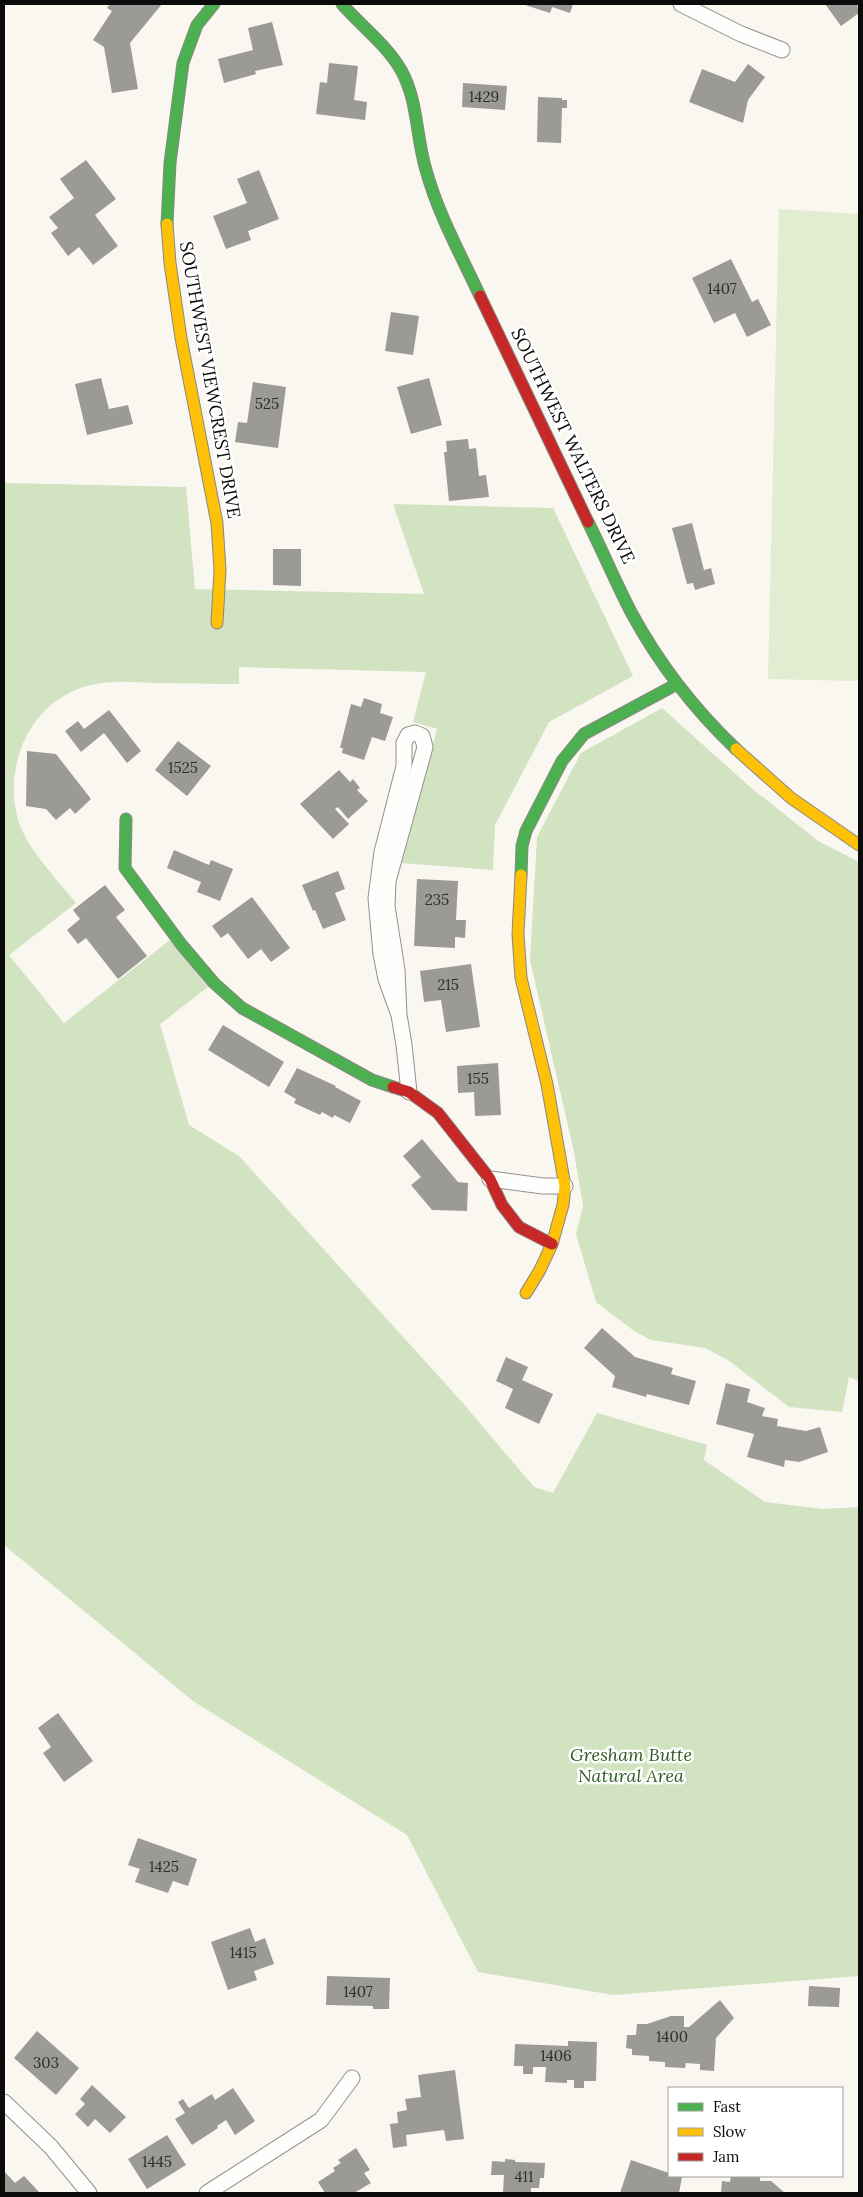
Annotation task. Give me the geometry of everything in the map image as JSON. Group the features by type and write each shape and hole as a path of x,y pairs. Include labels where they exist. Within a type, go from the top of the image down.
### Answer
{"street":[{"name":"SOUTHWEST VIEWCREST DRIVE","path":"214,4 192,32 187,47 174,128 168,209 170,262 190,390 214,500 219,540 221,582 217,623"},
{"name":"SOUTHWEST WALTERS DRIVE","path":"342,4 382,46 401,70 408,87 422,157 431,188 444,220 632,613 658,658 677,684 706,717 768,780 804,808 859,845"},
{"path":"681,4 742,34 782,50"},
{"path":"526,1293 540,1270 552,1244 564,1205 565,1186 547,1084 522,978 518,934 522,846 526,831 562,760 574,744 584,734 677,684"},
{"path":"399,1015 386,979 380,954 376,898 382,852 404,766 404,743 408,735 415,733 422,736 425,747 388,881 386,906 397,970 399,1015 409,1092"},
{"path":"126,819 125,868 181,944 214,983 242,1008 372,1080 409,1092 438,1112 490,1179 502,1205 519,1227 552,1244"},
{"path":"490,1179 535,1185 565,1186"},
{"path":"207,2193 321,2120 352,2078"},
{"path":"4,2102 51,2147 89,2193"}],"green space":[{"path":"779,209 859,214 859,681 768,679"},
{"name":"Gresham Butte Natural Area","path":"4,483 186,487 195,589 424,594 393,504 553,508 633,676 549,722 495,825 493,870 402,863 437,729 413,722 426,672 239,667 239,684 99,683 70,693 51,705 36,720 25,739 18,760 14,781 15,804 20,826 38,856 76,903 9,955 64,1023 170,940 208,987 160,1024 189,1125 239,1156 462,1402 534,1487 553,1493 597,1413 707,1445 704,1460 765,1502 823,1509 859,1507 859,1976 613,1995 478,1972 407,1835 193,1701 4,1545"},
{"path":"662,708 749,786 818,841 859,862 859,1381 849,1377 842,1412 789,1407 728,1360 705,1348 651,1340 634,1331 596,1302 576,1234 583,1206 574,1152 530,960 537,837 581,753"}],"building":[{"path":"110,4 162,4 130,43 138,89 112,93 104,47 93,40 112,11 107,8"},
{"path":"522,4 573,4 570,13 552,7 550,13"},
{"path":"825,4 857,4 859,13 841,26"},
{"path":"272,22 283,65 255,71 256,74 224,83 218,59 253,50 248,28"},
{"path":"329,63 358,66 354,100 367,102 365,120 316,114 320,82 327,83"},
{"path":"748,64 765,77 748,100 743,123 689,102 702,69 735,82"},
{"path":"463,83 507,86 505,110 462,107"},
{"path":"538,97 567,100 567,108 562,108 561,143 537,142"},
{"path":"86,160 116,199 95,215 118,246 93,265 79,247 68,256 51,233 58,228 49,217 74,198 60,179"},
{"path":"259,170 279,219 248,231 251,240 226,249 213,216 247,203 237,179"},
{"path":"731,259 752,302 758,299 771,325 747,337 735,313 714,323 692,278"},
{"path":"391,312 419,316 413,355 385,351"},
{"path":"101,378 109,409 128,405 133,424 87,435 75,384"},
{"path":"429,378 442,425 411,434 397,387"},
{"path":"253,382 286,387 278,448 235,442 238,422 247,423"},
{"path":"468,439 469,449 476,448 479,476 486,475 489,497 449,501 444,452 447,452 446,441"},
{"path":"692,523 704,570 711,568 715,584 695,590 693,583 687,584 672,528"},
{"path":"273,549 301,549 301,586 273,585"},
{"path":"364,698 382,704 380,713 393,717 385,741 372,737 364,760 342,753 343,748 340,748 351,704 361,707"},
{"path":"109,710 141,751 127,763 104,733 81,752 65,731 78,721 84,729"},
{"path":"178,741 211,766 187,796 155,770"},
{"path":"27,751 56,754 91,799 75,814 70,808 56,820 46,809 26,806"},
{"path":"339,770 350,782 353,779 360,788 357,790 368,801 348,819 338,807 335,809 349,824 333,839 300,804"},
{"path":"174,850 209,865 211,860 233,869 220,901 197,892 201,882 167,868"},
{"path":"338,871 345,889 335,893 346,920 323,929 302,885"},
{"path":"417,879 458,881 456,920 466,920 465,938 455,937 455,948 414,946"},
{"path":"105,885 125,910 116,917 147,956 118,979 86,938 78,944 67,930 80,919 73,910"},
{"path":"252,897 290,948 271,962 261,949 248,959 228,933 221,938 212,926"},
{"path":"471,964 480,1027 446,1032 441,1000 424,1002 420,971"},
{"path":"223,1025 284,1062 269,1087 208,1050"},
{"path":"498,1063 501,1115 475,1116 474,1092 458,1093 457,1066"},
{"path":"297,1068 336,1086 361,1101 350,1123 334,1115 333,1118 322,1112 320,1115 294,1103 296,1099 284,1092"},
{"path":"422,1139 458,1182 468,1183 467,1211 432,1210 411,1185 421,1177 403,1156"},
{"path":"602,1328 635,1357 673,1368 671,1374 696,1381 689,1405 647,1394 646,1397 612,1387 615,1376 584,1348"},
{"path":"506,1357 528,1367 522,1380 553,1394 539,1424 505,1408 513,1389 496,1381"},
{"path":"726,1383 750,1389 747,1402 765,1408 762,1416 778,1419 777,1426 806,1431 820,1427 828,1452 799,1462 785,1460 784,1467 747,1457 754,1434 716,1424"},
{"path":"58,1713 93,1761 64,1782 43,1753 51,1747 38,1728"},
{"path":"138,1838 197,1859 188,1886 173,1881 168,1893 135,1882 140,1869 128,1865"},
{"path":"250,1928 255,1942 265,1938 274,1964 254,1971 257,1980 228,1990 211,1942"},
{"path":"327,1976 390,1978 389,2009 373,2009 373,2006 326,2005"},
{"path":"809,1986 840,1988 839,2007 808,2006"},
{"path":"720,2000 734,2018 716,2038 714,2071 700,2070 700,2064 686,2063 685,2068 665,2067 665,2062 649,2061 649,2056 632,2055 632,2049 626,2048 627,2035 636,2035 637,2024 647,2024 671,2016 684,2016 684,2027 689,2027"},
{"path":"37,2031 79,2068 56,2095 14,2058"},
{"path":"568,2041 597,2042 596,2081 584,2081 584,2088 574,2088 574,2080 567,2080 567,2083 545,2082 546,2067 533,2067 533,2074 523,2074 523,2066 514,2066 515,2044 568,2046"},
{"path":"455,2070 464,2139 446,2141 444,2130 406,2135 407,2146 393,2148 390,2124 398,2123 397,2112 407,2110 405,2099 421,2097 418,2075"},
{"path":"92,2085 126,2117 110,2133 95,2119 88,2127 75,2114 85,2104 80,2099"},
{"path":"233,2088 255,2121 235,2135 226,2120 217,2126 218,2128 192,2145 175,2119 185,2113 178,2102 183,2099 189,2108 212,2094 215,2100"},
{"path":"167,2135 186,2165 147,2189 128,2159"},
{"path":"356,2148 370,2170 364,2173 371,2183 354,2193 325,2193 318,2182 335,2171 333,2168 341,2163 338,2160"},
{"path":"505,2159 515,2160 515,2162 545,2163 544,2178 540,2178 539,2188 531,2188 531,2193 503,2192 504,2175 491,2175 492,2161 505,2162"},
{"path":"631,2160 668,2173 668,2177 682,2177 679,2193 620,2193"},
{"path":"4,2171 15,2183 24,2176 40,2193 4,2193"},
{"path":"731,2177 760,2177 760,2181 771,2181 785,2193 721,2193 722,2181 730,2182"}],"traffic: fast":[{"path":"167,224 170,163 183,63 197,25 214,4"},
{"path":"342,4 381,43 395,61 407,82 431,186 450,234 480,296"},
{"path":"588,522 631,612 653,649 692,702 736,749"},
{"path":"521,875 522,846 526,831 562,761 584,734 677,684"},
{"path":"126,819 125,868 181,944 214,983 242,1008 372,1080 393,1087"}],"traffic: slow":[{"path":"167,224 170,263 181,338 217,523 220,570 217,623"},
{"path":"736,749 791,798 859,845"},
{"path":"521,875 518,934 521,978 547,1084 565,1186 563,1205 552,1244 540,1270 526,1293"}],"traffic: jam":[{"path":"480,296 588,522"},
{"path":"393,1087 409,1092 438,1113 490,1179 502,1205 519,1227 552,1244"}]}
